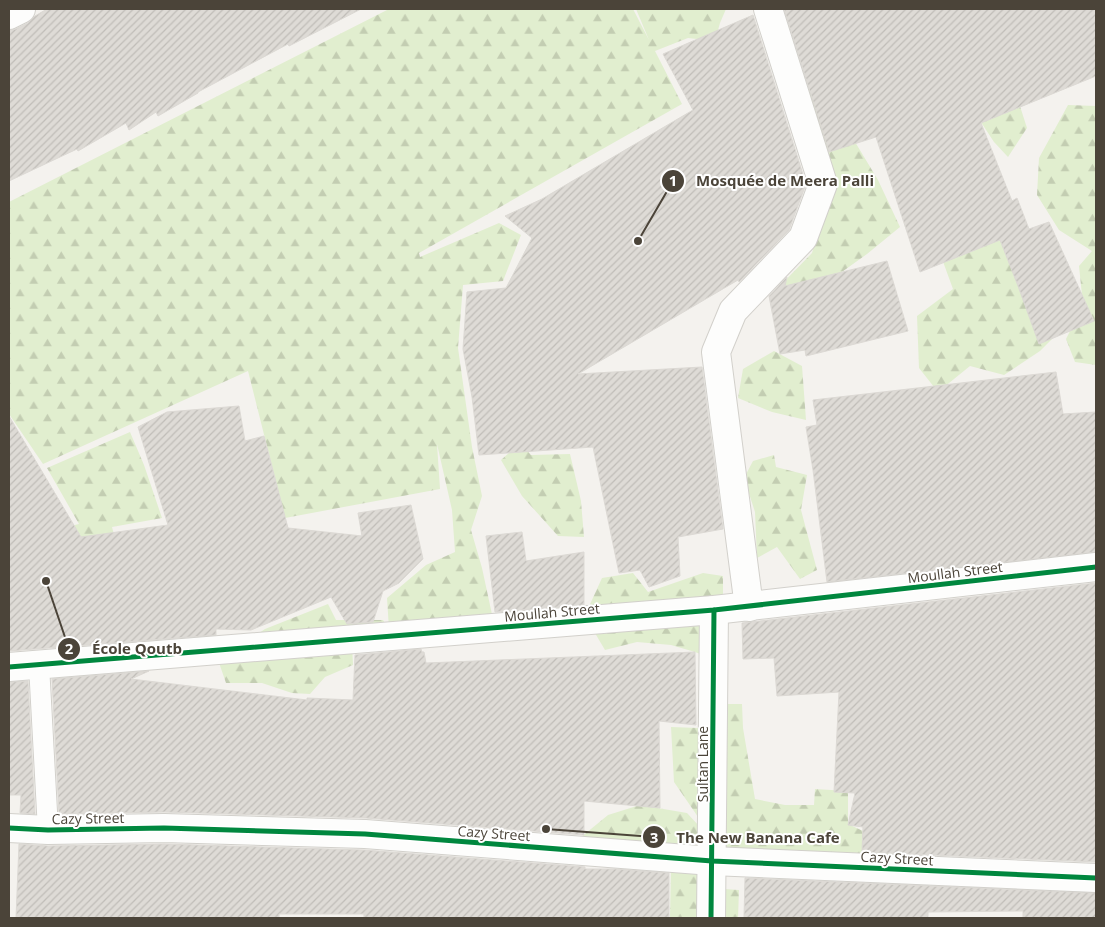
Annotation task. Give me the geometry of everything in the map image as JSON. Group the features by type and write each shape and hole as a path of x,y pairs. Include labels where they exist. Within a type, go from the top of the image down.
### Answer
{"street":[{"path":"9,15 20,9"},
{"path":"750,607 716,352 733,311 803,238 823,184 768,9"},
{"name":"Moullah Street","path":"9,667 750,607 1096,567"},
{"name":"Sultan Lane","path":"711,918 714,610"},
{"name":"Cazy Street","path":"9,828 48,830 164,828 365,834 712,860 1096,878"}],"lane":[{"path":"39,665 48,830"}],"green space":[{"path":"389,9 633,9 649,40 636,9 726,9 715,41 688,38 655,51 682,104 419,253 420,257 499,223 521,235 503,281 463,285 458,348 472,447 482,496 471,530 482,568 493,619 389,631 219,646 249,640 265,629 328,604 336,620 383,620 389,629 387,598 426,565 455,552 452,510 437,444 440,489 285,518 248,371 43,464 9,414 9,202"},
{"path":"822,80 849,132 878,180 900,227 832,279 771,295 812,253 827,202 802,94"},
{"path":"1018,100 1027,128 1008,157 994,142 971,107"},
{"path":"1068,105 1096,106 1096,365 1075,362 1066,339 1083,305 1079,266 1092,251 1059,230 1037,195 1039,158"},
{"path":"980,233 1000,240 1054,337 1040,351 1004,375 970,366 938,392 919,368 917,316 953,289 934,237"},
{"path":"774,351 802,366 806,420 772,412 738,398 743,369"},
{"path":"130,432 144,465 162,518 112,527 134,614 62,528 79,524 47,468"},
{"path":"520,443 531,455 570,454 581,501 584,537 558,536 522,496 501,460"},
{"path":"774,455 776,467 807,475 801,510 817,570 800,579 777,547 757,558 755,512 744,478 753,461"},
{"path":"633,573 648,592 703,573 723,576 723,601 586,613 602,578"},
{"path":"709,615 708,657 671,645 637,642 605,650 592,628"},
{"path":"352,645 353,665 325,677 310,694 292,693 262,683 226,683 216,654"},
{"path":"718,704 742,704 743,728 755,799 785,805 814,805 815,789 848,791 848,824 893,845 894,865 715,856"},
{"path":"699,711 708,835 674,782 671,727 698,728"},
{"path":"640,805 687,813 700,827 691,853 580,838 608,815"},
{"path":"671,868 710,868 709,918 670,918"},
{"path":"724,889 739,890 738,918 723,918"}],"building":[{"path":"47,9 361,9 289,46 288,44 198,92 158,116 156,112 129,130 126,123 78,151 77,149 9,181 9,31 28,23"},
{"path":"784,9 1096,9 1096,76 981,123 1012,201 1017,198 1029,229 1049,222 1094,321 1039,344 1000,240 920,272 876,137 829,152"},
{"path":"753,15 806,184 789,230 739,282 738,280 578,374 702,367 723,529 678,537 680,576 649,587 640,570 619,573 593,447 479,455 472,397 463,349 467,292 506,288 532,238 505,216 542,199 693,110 663,54"},
{"path":"887,261 908,331 806,356 805,350 780,354 769,296 787,277 785,286"},
{"path":"1056,372 1063,414 1096,412 1096,552 827,582 806,427 817,425 813,400"},
{"path":"239,406 245,441 264,436 288,528 362,536 358,513 411,505 423,559 399,583 383,591 373,622 347,624 331,597 251,630 216,629 216,635 9,651 9,416 81,537 168,525 138,427 167,412"},
{"path":"522,532 526,561 584,552 584,605 495,612 486,536"},
{"path":"1096,583 1096,862 862,852 863,827 848,825 855,793 834,792 839,692 777,696 774,658 743,659 742,623"},
{"path":"421,649 424,652 426,663 695,652 696,725 659,721 660,808 584,801 584,835 366,818 164,812 59,814 52,679 149,671 131,679 307,700 307,698 353,700 355,655"},
{"path":"28,681 35,814 20,813 21,795 9,795 9,682"},
{"path":"19,844 48,846 164,844 364,850 585,867 585,869 669,873 669,918 364,918 364,914 279,914 279,918 16,918"},
{"path":"745,878 1096,893 1096,918 1023,918 1023,911 928,912 928,918 744,918"}],"cycle path":[{"path":"9,667 714,610 1096,567"},
{"path":"711,918 714,610"},
{"path":"9,828 48,830 164,828 365,834 712,861 1096,878"}],"place":[{"name":"Mosquée de Meera Palli","path":"638,241"},
{"name":"École Qoutb","path":"46,581"},
{"name":"The New Banana Cafe","path":"546,829"}]}
